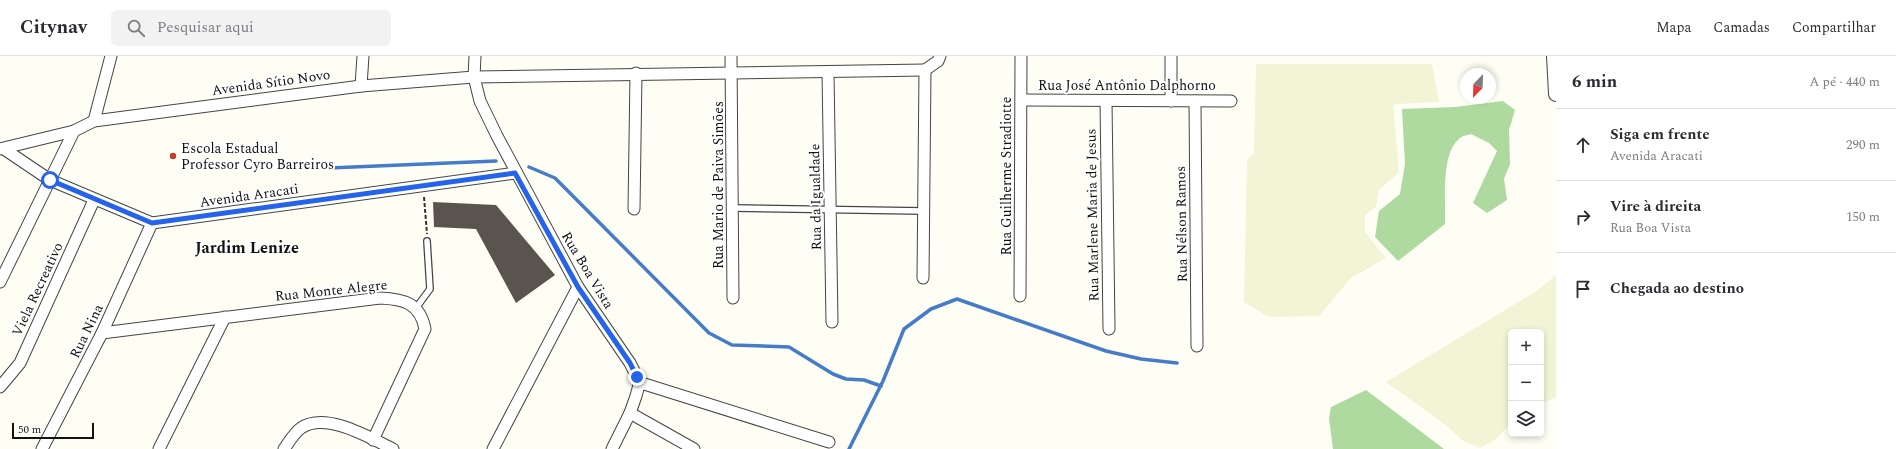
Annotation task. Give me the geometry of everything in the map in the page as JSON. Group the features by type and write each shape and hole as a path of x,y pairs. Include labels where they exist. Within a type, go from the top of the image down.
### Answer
{"street":[{"path":"94,121 111,56"},
{"path":"361,86 363,56"},
{"name":"Rua Boa Vista","path":"475,56 474,77 480,101 515,173 578,287 630,363 638,382"},
{"name":"Rua Mario de Paiva Simões","path":"731,56 734,298"},
{"path":"923,278 925,70 938,61 940,56"},
{"name":"Rua Guilherme Stradiotte","path":"1020,296 1021,56"},
{"path":"1171,56 1171,101"},
{"path":"1554,56 1556,94"},
{"name":"Avenida Sítio Novo","path":"74,131 94,121 361,86 474,77 636,73 828,73 925,70"},
{"path":"634,209 636,73"},
{"name":"Rua da Igualdade","path":"828,73 832,322"},
{"name":"Rua José Antônio Dalphorno","path":"1022,100 1231,101"},
{"name":"Rua Marlene Maria de Jesus","path":"1106,101 1109,329"},
{"name":"Rua Nélson Ramos","path":"1194,101 1197,346"},
{"path":"0,282 74,131"},
{"name":"Avenida Aracati","path":"2,149 74,131"},
{"name":"Avenida Aracati","path":"2,149 50,180 94,200 152,223 515,173"},
{"name":"Viela Recreativo","path":"0,387 20,363 94,200"},
{"name":"Rua Nina","path":"42,449 102,333 152,223"},
{"path":"493,449 578,287"},
{"name":"Rua Monte Alegre","path":"102,333 380,298 400,300 416,308"},
{"path":"373,440 425,329 423,317 416,308"},
{"path":"159,449 225,317"},
{"path":"612,449 630,413 638,382 829,442"},
{"path":"630,413 694,449"},
{"path":"284,449 302,427 323,422 338,425 393,449"}],"lane":[{"path":"734,208 924,211"},
{"path":"416,308 430,289 427,241"}],"path":[{"path":"423,186 427,241"}],"green space":[{"path":"1256,64 1432,64 1439,102 1393,105 1399,172 1379,190 1376,207 1365,215 1365,232 1386,258 1351,278 1319,316 1269,317 1244,302 1247,159 1254,154"},
{"path":"1503,101 1515,110 1509,130 1510,164 1504,179 1507,200 1487,213 1473,203 1497,151 1489,143 1471,134 1461,137 1454,145 1449,155 1445,178 1445,224 1398,261 1375,237 1379,211 1400,194 1405,164 1402,109 1496,104 1496,102"},
{"path":"1556,275 1556,397 1544,403 1544,329 1508,329 1508,426 1495,440 1480,448 1462,440 1447,426 1386,382 1538,290"},
{"path":"1366,390 1444,449 1333,449 1329,418 1331,407"}],"building":[{"path":"433,202 496,205 555,275 516,303 476,229 434,227"}],"waterway":[{"path":"329,168 496,161"},
{"path":"529,167 555,178 709,333 732,345 789,347 833,374 846,379 864,380 881,386"},
{"path":"849,449 883,381 904,329 931,309 957,299 1106,351 1141,359 1177,363"}],"place":[{"name":"Escola Estadual Professor Cyro Barreiros","path":"173,156"}],"district":[{"name":"Jardim Lenize","path":"247,247"}],"route":[{"path":"50,180 94,200 152,223 515,173 578,287 630,363 637,377"}]}
